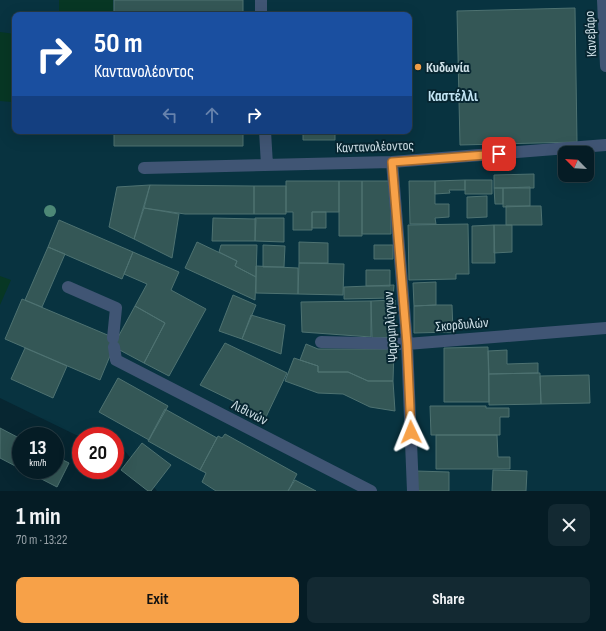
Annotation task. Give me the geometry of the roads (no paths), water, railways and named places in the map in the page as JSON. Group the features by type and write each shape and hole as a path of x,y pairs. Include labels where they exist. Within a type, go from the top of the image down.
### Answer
{"street":[{"path":"261,0 262,12"},
{"name":"Κανεβάρο","path":"603,0 606,66"},
{"path":"266,134 267,165"},
{"name":"Καντανολέοντος","path":"144,168 392,162 606,145"},
{"name":"Ψαρομηλίγγων","path":"392,162 407,344 413,491"},
{"name":"Λιθινών","path":"68,287 116,308 113,342 116,360 371,491"},
{"name":"Σκορδυλών","path":"321,342 407,344 606,328"}],"place":[{"name":"Κυδωνία","path":"418,67"}],"district":[{"name":"Καστέλλι","path":"453,96"}]}
